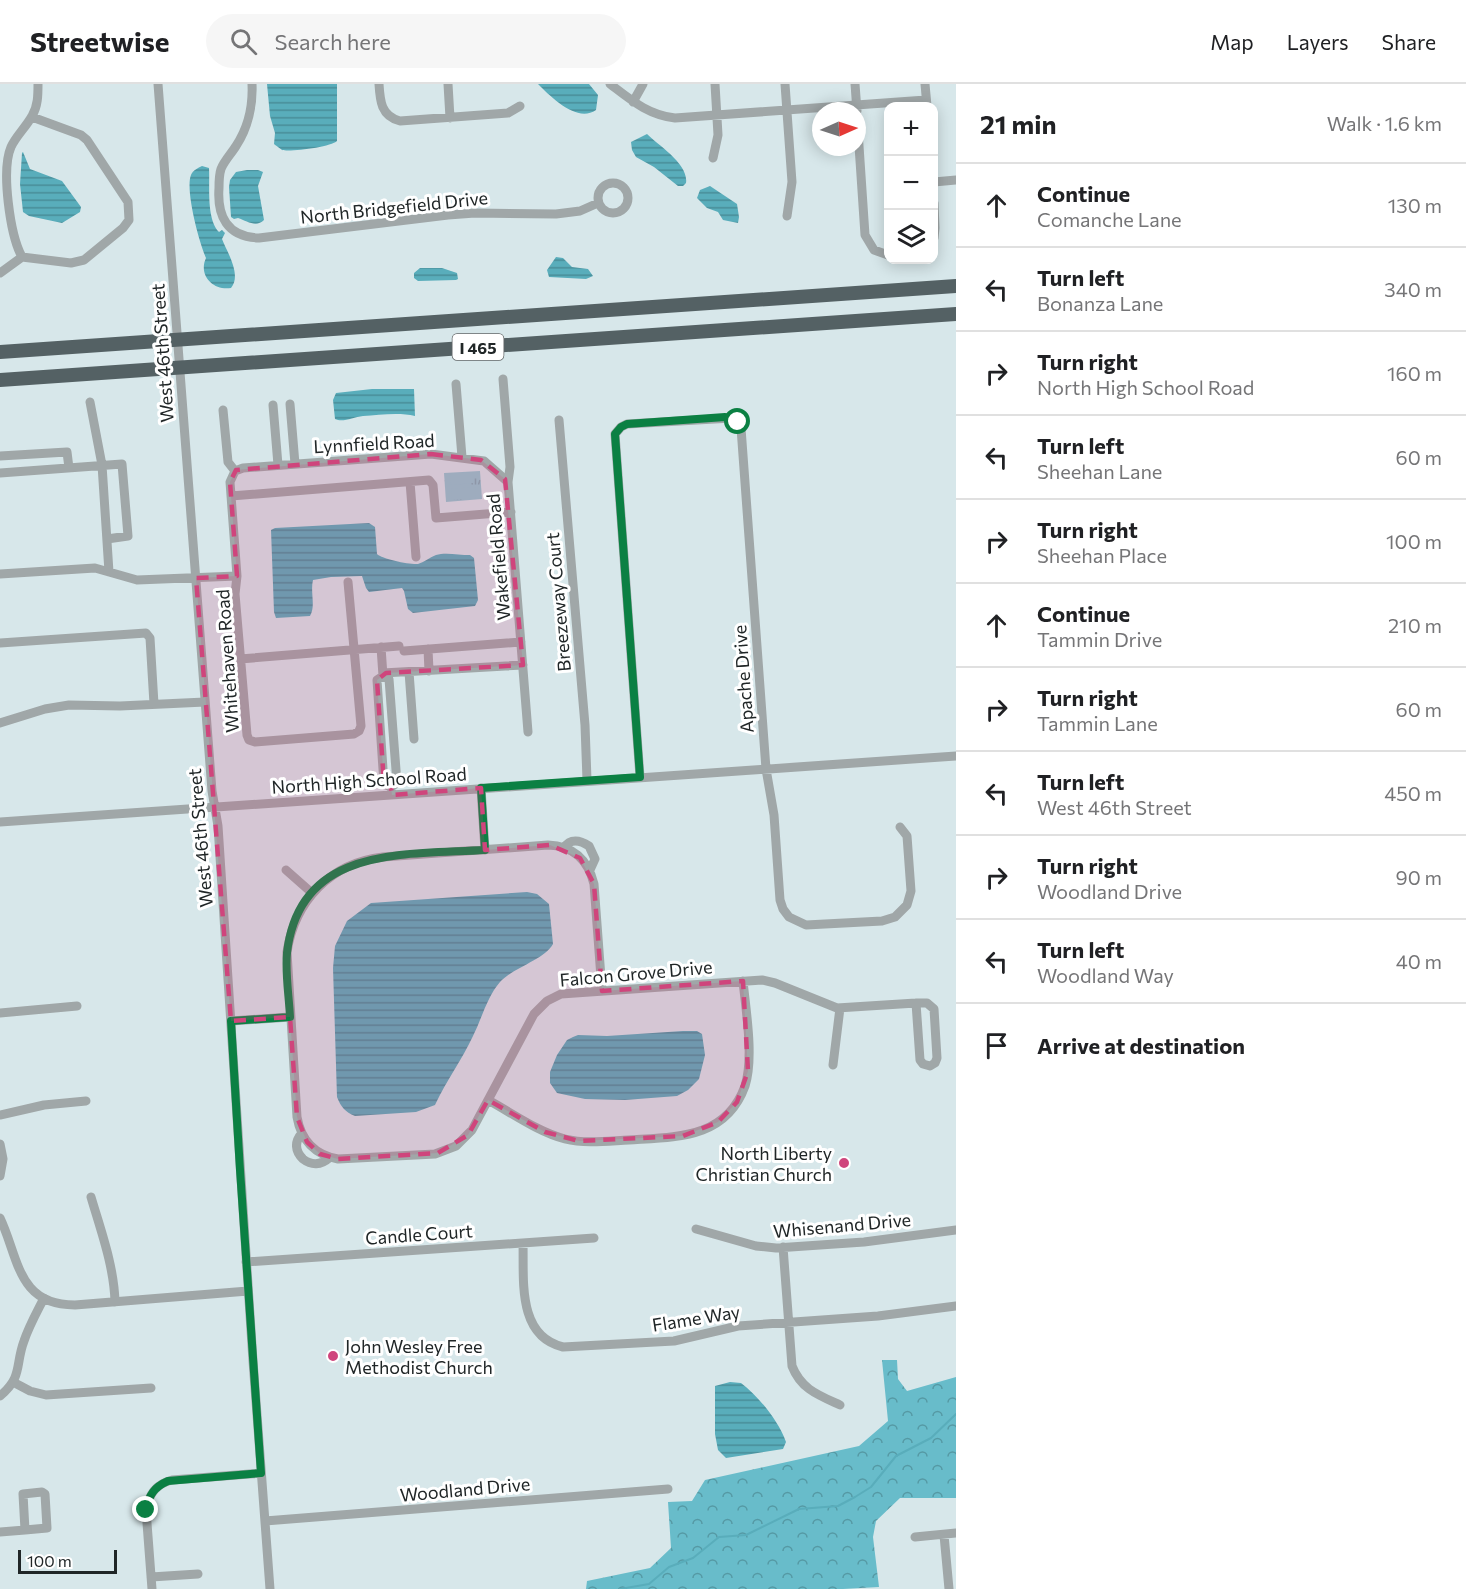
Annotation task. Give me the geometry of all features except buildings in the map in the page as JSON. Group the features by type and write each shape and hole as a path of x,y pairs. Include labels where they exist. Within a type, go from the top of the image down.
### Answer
{"highway":[{"name":"I 465","path":"0,352 956,286"},
{"name":"I 465","path":"0,380 956,314"}],"street":[{"path":"22,257 11,228 7,164 13,142 32,117 37,101 38,84"},
{"name":"West 46th Street","path":"158,84 231,1021 270,1589"},
{"name":"North Bridgefield Drive","path":"252,84 251,110 246,126 238,145 223,164 220,172 219,210 224,222 242,235 259,238 448,214 580,212 598,203"},
{"path":"379,84 382,107 393,119 402,121 508,113 520,106"},
{"path":"448,84 450,118"},
{"path":"610,84 633,102 666,117 812,109"},
{"path":"633,102 643,84"},
{"path":"712,158 718,135 715,84"},
{"path":"785,84 792,182 786,216"},
{"path":"855,84 856,102"},
{"path":"925,84 926,102"},
{"path":"866,107 884,106"},
{"path":"0,273 22,257 71,262 84,260 123,228 129,217 128,202 84,138 32,117"},
{"path":"860,156 865,235 874,250 884,254"},
{"path":"938,182 956,180"},
{"name":"Wakefield Road","path":"503,380 510,467 508,482 528,732"},
{"path":"456,384 462,458"},
{"path":"90,402 102,465 109,572"},
{"path":"290,404 295,464"},
{"path":"273,405 278,465"},
{"name":"Whitehaven Road","path":"223,410 228,462 235,471 230,482 240,659 249,740 255,742 354,734 359,731 361,726 354,650"},
{"name":"Apache Drive","path":"640,777 615,436 618,429 627,424 725,417 738,422 741,429 766,769 774,815 780,903 789,917 809,926 884,921 901,913 908,903 911,891 907,836 900,827"},
{"name":"Breezeway Court","path":"559,420 585,724 587,780"},
{"path":"0,456 67,452 69,468"},
{"name":"Lynnfield Road","path":"235,471 243,468 430,454 485,461 508,482"},
{"path":"0,473 122,464 128,536 107,540"},
{"path":"231,496 429,480 432,482 436,518 512,512"},
{"path":"410,482 416,557"},
{"name":"Whitehaven Road","path":"0,574 95,568 137,580 237,576"},
{"path":"348,582 354,650"},
{"path":"0,643 146,633 150,638 154,704"},
{"path":"240,659 381,647 428,649 521,642"},
{"path":"381,647 383,675"},
{"path":"428,649 429,671"},
{"path":"383,675 389,679 397,783 391,791 384,784 377,680 383,675 409,672 523,665"},
{"path":"409,672 414,740"},
{"path":"0,723 45,709 69,705 120,706 205,702"},
{"path":"381,733 393,732"},
{"name":"North High School Road","path":"0,822 215,807 391,791 481,788 956,756"},
{"path":"481,788 485,850"},
{"path":"564,848 568,843 578,841 589,846 595,861 590,870"},
{"path":"329,1158 315,1150 302,1133 297,1117 286,958 296,919 312,893 344,868 364,860 382,857 546,845 564,848 583,861 590,870 594,885 602,991"},
{"path":"286,870 312,893"},
{"path":"488,1100 554,1135 588,1142 689,1135 712,1126 729,1112 744,1088 748,1071 743,981"},
{"name":"Falcon Grove Drive","path":"302,1133 296,1144 298,1154 303,1160 316,1164 329,1158 344,1160 444,1151 456,1146 468,1135 540,1007 561,994 771,981 831,1007 916,1003"},
{"path":"916,1003 927,1003 934,1009 937,1058 930,1066 924,1065 920,1060 916,1003"},
{"path":"0,1013 77,1006"},
{"path":"833,1065 840,1008"},
{"path":"231,1021 290,1017"},
{"path":"0,1115 44,1105 86,1101"},
{"path":"0,1144 3,1159 0,1176"},
{"path":"91,1197 111,1267 115,1302"},
{"path":"0,1218 18,1269 28,1286 44,1298 69,1305 248,1291"},
{"name":"Whisenand Drive","path":"696,1229 756,1246 783,1247 872,1241 956,1230"},
{"name":"Candle Court","path":"246,1262 594,1238"},
{"name":"Flame Way","path":"523,1243 526,1305 530,1320 541,1336 560,1347 576,1348 674,1341 731,1327 878,1316 956,1306"},
{"path":"783,1247 791,1359 799,1380 815,1394 840,1405"},
{"path":"0,1396 13,1382 20,1365 23,1344 44,1298"},
{"path":"13,1382 34,1393 46,1395 151,1388"},
{"path":"152,1589 146,1510 149,1498 155,1489 172,1480 261,1473"},
{"name":"Woodland Drive","path":"266,1521 668,1489"},
{"path":"0,1532 25,1530 47,1528 44,1492 22,1494 25,1530"},
{"path":"915,1537 956,1533"},
{"path":"944,1534 949,1589"},
{"path":"151,1577 198,1574"}],"highlighted area":[{"path":"431,454 481,460 505,479 523,665 386,673 377,680 384,784 391,787 392,795 481,788 485,850 550,845 580,858 594,884 602,991 743,981 748,1071 737,1102 718,1122 683,1136 579,1141 545,1132 488,1100 468,1135 438,1153 338,1159 320,1154 307,1142 297,1117 290,1017 231,1021 196,578 237,576 230,482 236,470"}],"green space":[{"path":"480,471 482,499 446,502 444,473"},
{"path":"474,472 474,483 451,485 450,474"},
{"path":"475,487 476,498 452,500 451,489"},
{"path":"882,1360 897,1360 898,1379 907,1391 956,1377 956,1498 900,1498 876,1521 873,1537 879,1587 586,1589 587,1581 650,1568 671,1548 668,1502 692,1501 705,1480 859,1446 888,1421"}],"shaded area":[{"path":"267,84 337,84 337,141 319,147 294,150 282,150 275,145"},
{"path":"538,84 589,84 598,95 596,110 589,113 573,111 557,102"},
{"path":"647,134 683,169 686,183 683,186 678,186 654,167 636,157 631,142"},
{"path":"23,152 30,169 62,181 81,207 80,212 62,223 29,216 23,212 20,184"},
{"path":"202,166 209,168 210,211 219,232 222,230 225,233 222,239 234,270 234,283 231,288 218,287 213,284 204,270 206,258 190,192 191,175"},
{"path":"247,170 263,172 258,186 264,220 258,223 231,217 230,180 236,172"},
{"path":"710,186 737,204 738,223 723,220 718,212 707,208 697,198 700,190"},
{"path":"556,257 563,258 572,267 588,269 593,276 586,279 549,277 547,270"},
{"path":"420,268 442,268 457,273 458,279 418,281 414,278 414,273"},
{"path":"372,389 414,389 415,416 389,414 345,420 335,419 333,400 336,393"},
{"path":"369,523 375,527 377,554 385,558 418,564 436,555 444,554 470,555 474,558 478,600 475,606 413,613 408,609 402,588 369,592 362,576 331,577 313,580 313,608 310,616 276,618 271,530"},
{"path":"527,892 537,894 549,904 553,944 543,955 513,972 495,988 469,1045 435,1105 416,1112 355,1116 346,1111 337,1097 333,968 335,946 347,921 371,903"},
{"path":"697,1031 702,1034 705,1055 699,1079 688,1090 677,1096 625,1100 585,1099 557,1093 550,1083 550,1072 557,1055 567,1040 578,1035 607,1036"},
{"path":"730,1382 741,1383 767,1410 778,1425 786,1442 783,1449 726,1458 718,1450 715,1434 715,1386"}],"waterway":[{"path":"620,1589 649,1584 669,1567 693,1558 719,1537 746,1535 799,1509 838,1506 871,1487 896,1456 931,1438 956,1414"}],"place":[{"name":"North Liberty Christian Church","path":"844,1163"},
{"name":"John Wesley Free Methodist Church","path":"333,1356"}],"route":[{"path":"146,1510 152,1492 159,1485 168,1481 261,1473 231,1021 290,1017 286,958 291,933 306,900 319,886 339,871 358,862 377,858 485,850 481,788 640,777 615,434 622,425 627,424 725,417 738,422"}]}
